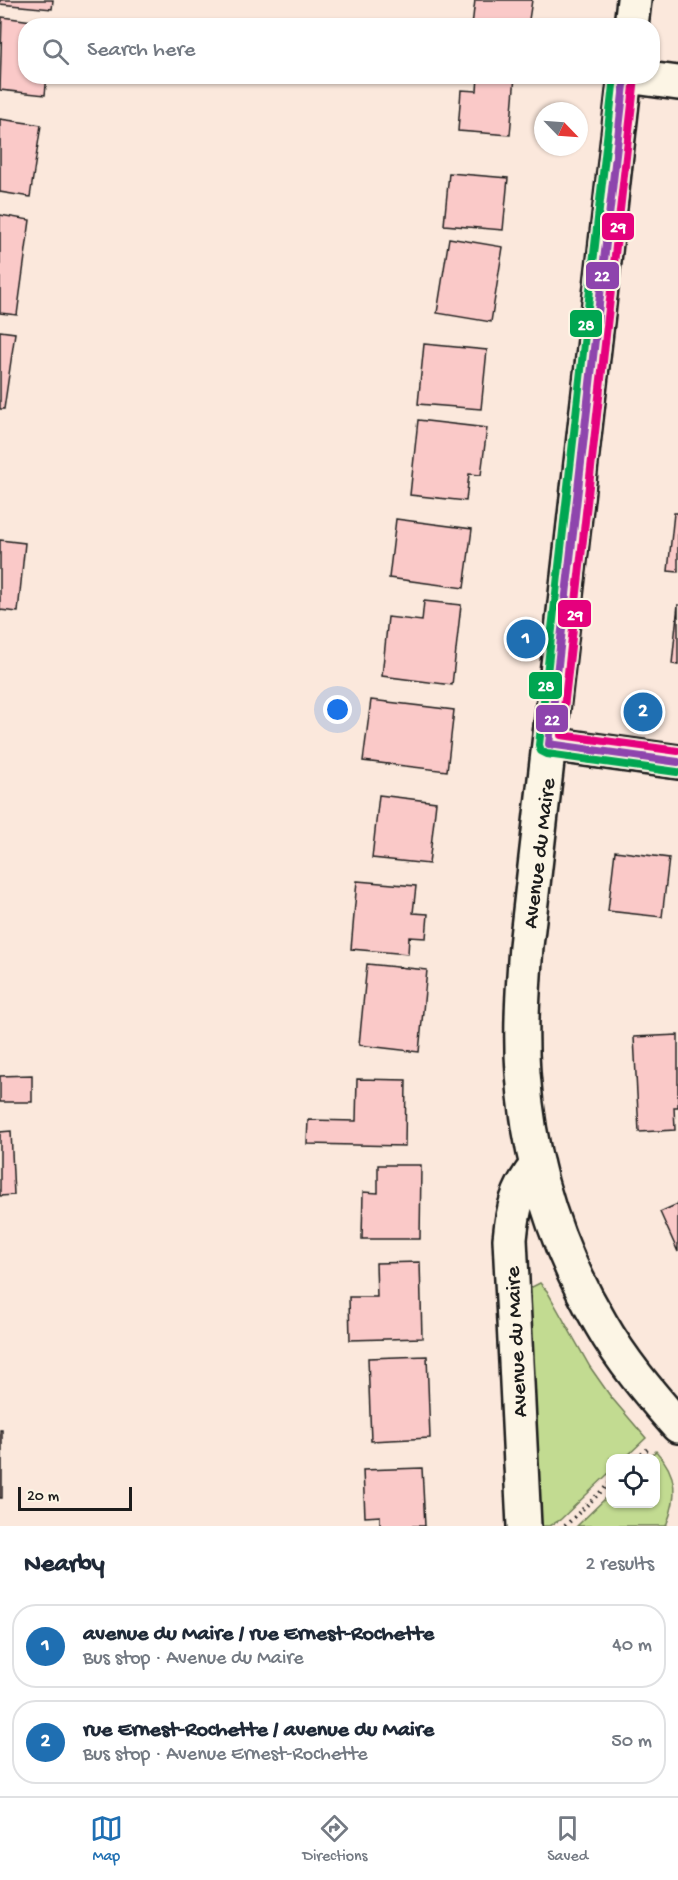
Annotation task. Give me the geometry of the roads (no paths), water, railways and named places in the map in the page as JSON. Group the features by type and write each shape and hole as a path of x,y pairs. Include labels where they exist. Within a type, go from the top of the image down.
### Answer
{"street":[{"path":"632,18 634,0"},
{"path":"660,81 678,83"},
{"name":"Avenue du Maire","path":"625,84 526,946 522,995 523,1073 530,1138 559,1238 591,1307 617,1348 678,1426"},
{"path":"549,744 678,762"},
{"name":"Avenue du Maire","path":"524,1526 510,1239 513,1208 526,1178 537,1165"}],"place":[{"name":"avenue du Maire / rue Ernest-Rochette","path":"526,639"},
{"name":"rue Ernest-Rochette / avenue du Maire","path":"643,712"}]}
